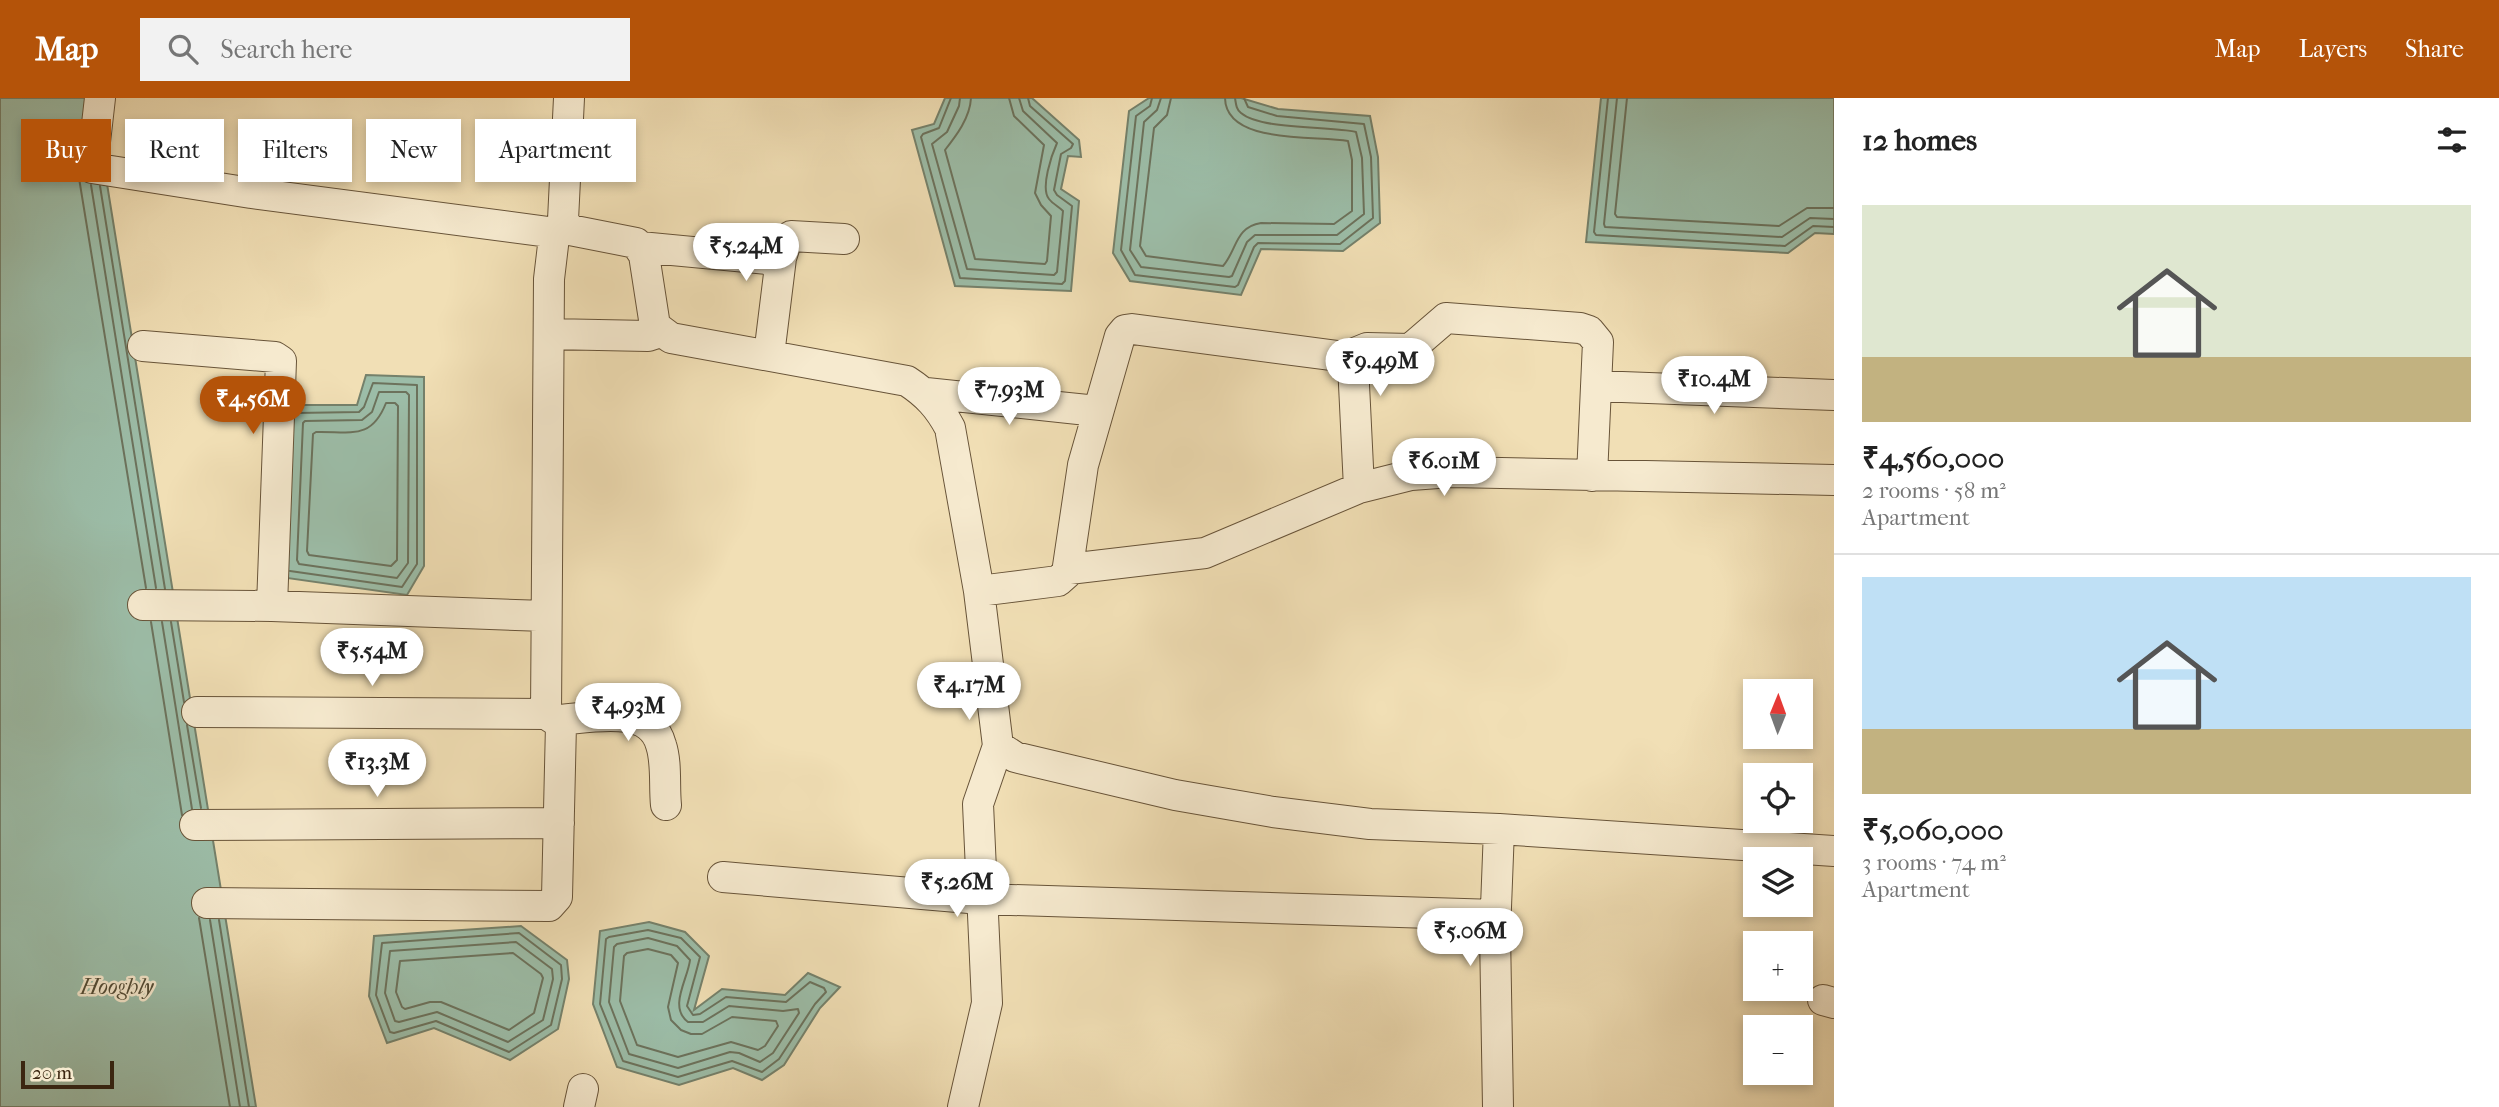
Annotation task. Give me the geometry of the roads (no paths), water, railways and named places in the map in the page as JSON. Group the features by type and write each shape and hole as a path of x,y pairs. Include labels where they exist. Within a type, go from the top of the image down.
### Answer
{"street":[{"path":"100,98 92,168 291,199 570,230 636,243 644,255 654,326 671,338 907,381 926,393 940,408 950,428 979,591 998,746 978,804 987,1003 963,1107"},
{"path":"207,903 549,906 557,897 561,724 552,717 545,616 548,334 550,267 563,220 569,98"},
{"path":"769,355 781,258 787,239 791,236 844,239"},
{"path":"640,247 777,260 781,258"},
{"path":"979,591 1058,581 1069,569 1083,465 1120,336 1125,330 1346,357 1367,348 1410,349 1446,318 1580,328 1589,331 1598,342 1592,476"},
{"path":"548,334 648,336 660,331"},
{"path":"143,346 275,357 281,361 272,606"},
{"path":"1346,357 1353,364 1359,488"},
{"path":"1596,386 1834,395"},
{"path":"926,393 1097,411"},
{"path":"1069,569 1205,554 1359,488 1410,475 1451,472 1834,480"},
{"path":"143,605 272,606 545,616"},
{"path":"197,712 636,718 659,737 666,805"},
{"path":"998,746 1015,757 1028,761 1175,795 1273,812 1370,824 1499,829 1834,851"},
{"path":"195,825 559,823"},
{"path":"1497,1107 1496,915 1499,829"},
{"path":"723,877 981,899 1496,915"}],"water":[{"name":"Hooghly","path":"0,98 106,98 100,119 21,119 21,182 107,182 256,1107 0,1107"},
{"path":"945,98 1032,98 1079,140 1081,157 1068,156 1061,189 1079,201 1071,291 955,286 912,130 934,124"},
{"path":"1149,98 1241,98 1278,109 1370,116 1378,157 1380,223 1343,251 1261,249 1241,295 1130,281 1113,253 1129,111"},
{"path":"1601,98 1834,98 1834,234 1815,233 1788,253 1586,242"},
{"path":"366,375 424,377 424,566 407,595 280,577 287,405 357,405"},
{"path":"649,922 685,932 709,956 694,1010 722,989 785,995 808,973 840,987 820,1008 784,1065 762,1080 733,1068 679,1085 617,1067 593,1004 600,931"},
{"path":"521,926 567,960 569,979 558,1029 510,1060 434,1028 387,1043 369,996 374,936"}]}
